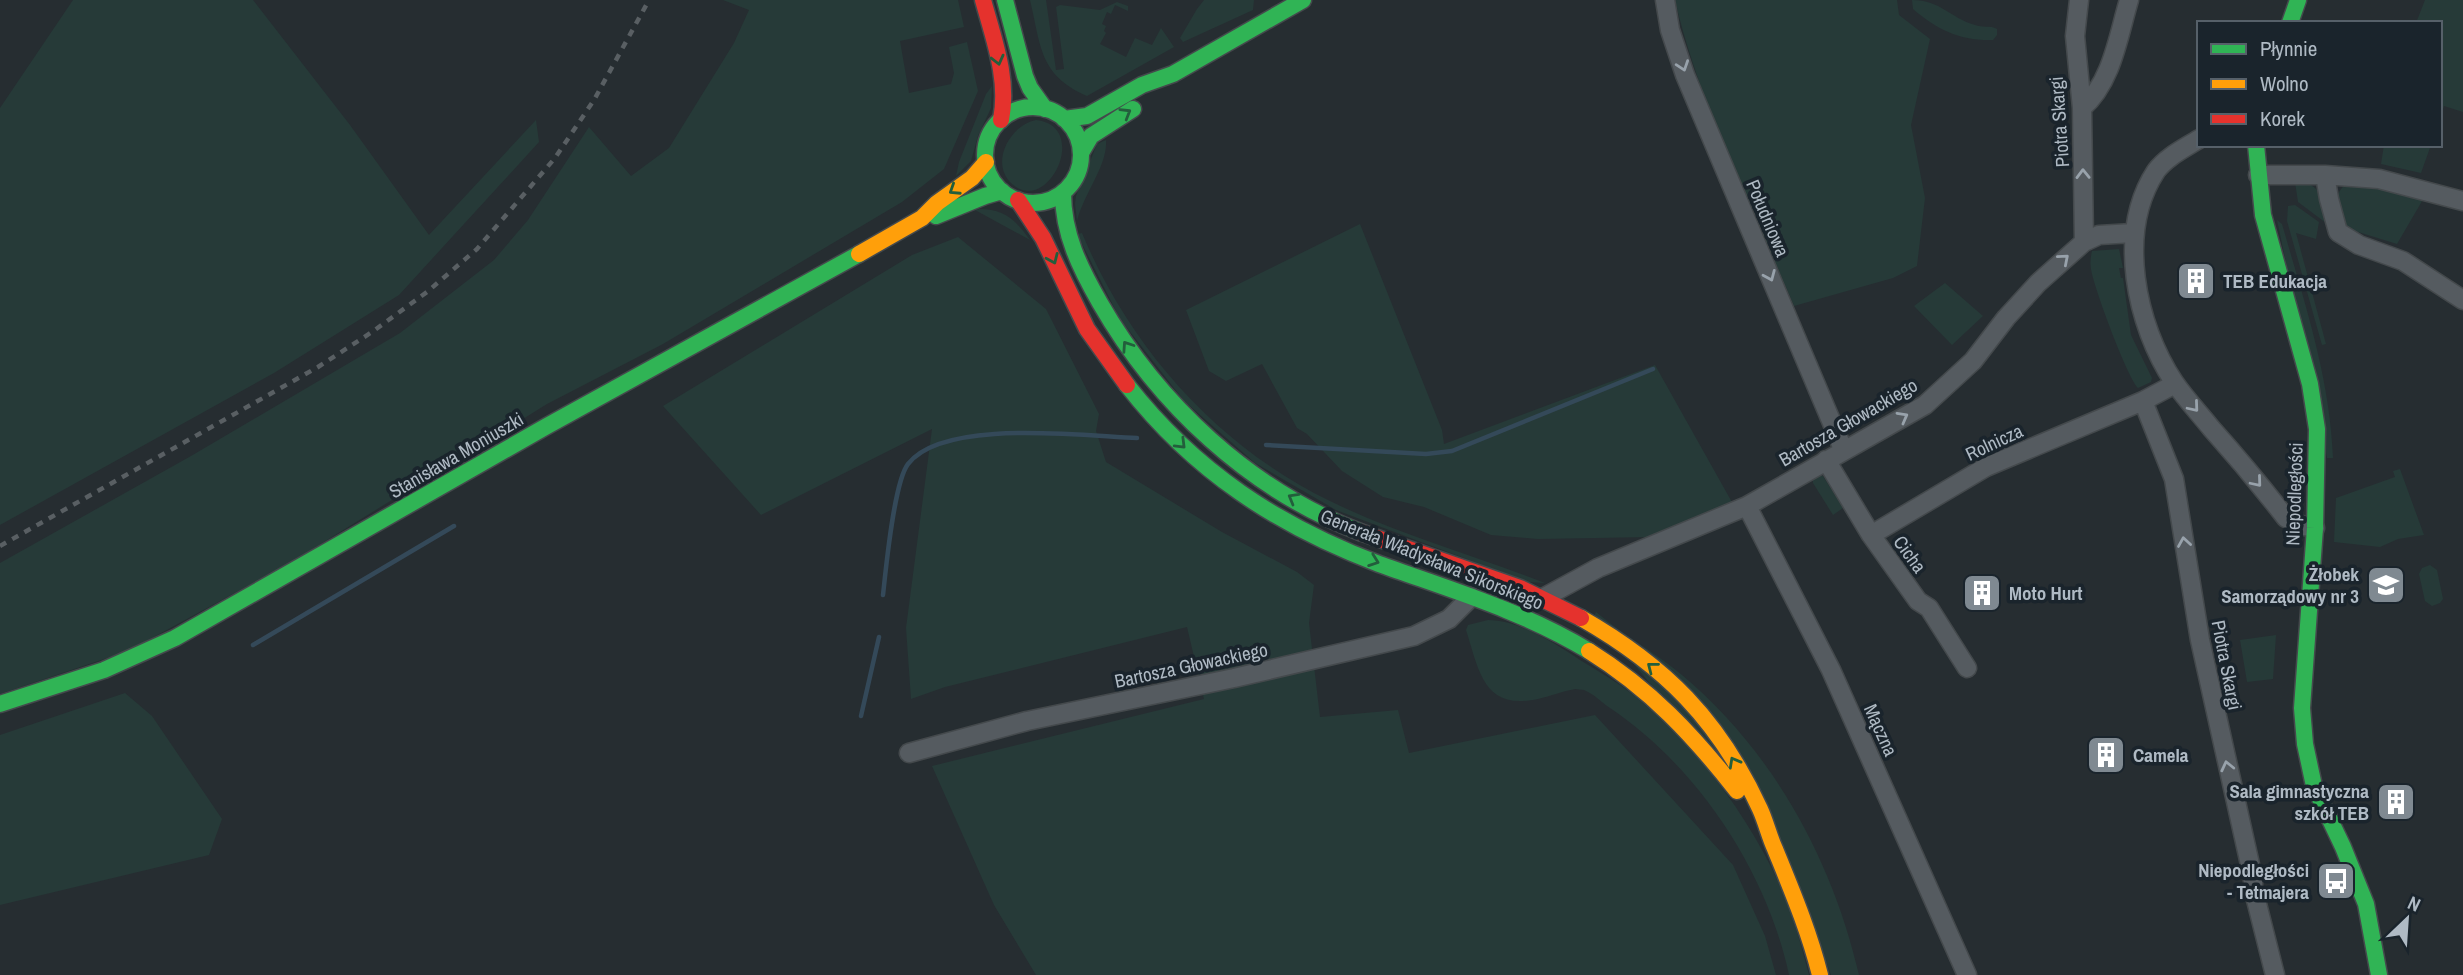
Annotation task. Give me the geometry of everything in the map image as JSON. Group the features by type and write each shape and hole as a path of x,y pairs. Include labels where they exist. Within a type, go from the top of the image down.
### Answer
{"main road":[{"path":"983,0 1003,82 1005,101 1002,120"},
{"path":"1005,0 1025,76 1045,109"},
{"path":"1064,119 1087,116 1142,85 1173,74 1303,0"},
{"path":"2291,21 2298,0"},
{"path":"1081,153 1091,136 1152,97 1173,74"},
{"path":"1027,108 1045,109 1064,119 1079,140 1081,153 1077,175 1063,193 1055,198 1037,203 1018,200 994,183 986,162 987,143 990,134 1010,114 1027,108"},
{"name":"Niepodległości","path":"2256,147 2263,215 2310,384 2317,429 2315,528 2302,708 2305,744 2314,786 2366,904 2379,975"},
{"name":"Stanisława Moniuszki","path":"0,704 104,670 175,638 547,426 785,297 922,218 937,201 972,178 986,162"},
{"name":"Stanisława Moniuszki","path":"922,218 948,213 983,195 1002,191"},
{"name":"Generała Władysława Sikorskiego","path":"1063,193 1063,212 1072,247 1108,317 1161,390 1206,436 1260,478 1323,515 1379,539 1543,598 1583,619 1657,669 1703,713 1726,747 1760,808 1773,846 1797,899 1821,975"},
{"name":"Generała Władysława Sikorskiego","path":"1018,200 1037,226 1074,307 1113,368 1158,421 1213,474 1273,515 1314,536 1554,631 1634,683 1697,741 1739,794 1773,846"}],"street":[{"name":"Południowa","path":"1665,0 1670,30 1685,75 1843,449"},
{"name":"Piotra Skargi","path":"2079,0 2075,36 2082,108 2084,242"},
{"path":"2082,108 2099,89 2129,0"},
{"path":"2197,140 2169,158 2157,170 2138,212 2133,233 2144,322 2153,346 2175,384 2286,518 2312,563"},
{"path":"2258,175 2325,175 2379,179 2463,201"},
{"path":"2325,175 2338,232 2359,245 2403,261 2463,300"},
{"name":"Bartosza Głowackiego","path":"1543,598 1598,568 1747,506 1843,449 1925,405 1973,360 2038,283 2084,242 2098,235 2133,233"},
{"path":"2143,401 2175,384"},
{"name":"Piotra Skargi","path":"2143,401 2174,479 2200,640 2253,888 2275,975"},
{"name":"Rolnicza","path":"1871,535 1986,467 2143,401"},
{"name":"Cicha","path":"1826,460 1871,535 1918,601 1929,608 1967,668"},
{"name":"Mączna","path":"1747,506 1831,670 1967,975"},
{"path":"2286,518 2315,528"},
{"name":"Bartosza Głowackiego","path":"909,753 1027,721 1234,678 1401,639 1440,625 1471,597"}],"green space":[{"path":"73,0 253,0 350,125 429,235 536,120 539,142 399,295 274,373 0,525 0,108"},
{"path":"723,0 958,0 964,27 900,41 909,93 951,84 954,73 949,47 967,42 978,91 944,169 902,202 663,344 547,404 290,563 128,651 0,694 0,563 191,456 400,333 494,260 528,220 589,127 631,176 669,148 734,43 749,10"},
{"path":"1030,0 1046,0 1056,70 1064,69 1056,7 1060,5 1100,10 1117,2 1128,6 1128,11 1115,5 1111,14 1107,12 1102,24 1106,26 1106,33 1100,44 1126,57 1135,38 1152,45 1161,28 1174,47 1087,96 1059,79 1051,69 1040,45"},
{"path":"1204,0 1254,0 1253,10 1183,42 1180,38"},
{"path":"1675,0 1897,0 1899,15 1930,39 1911,125 1925,198 1917,266 1893,278 1794,306 1712,117 1685,39"},
{"path":"1912,0 1931,3 1966,22 1997,29 1997,35 1993,40 1981,40 1950,33 1913,9"},
{"path":"2425,0 2463,0 2463,112 2444,106 2442,112 2442,21 2417,21"},
{"path":"992,86 991,108 978,136 971,161 956,176 986,94"},
{"path":"1036,120 1052,126 1061,137 1062,151 1058,166 1050,179 1039,188 1026,191 1012,184 1005,175 1003,156 1011,137 1018,129"},
{"path":"1106,140 1103,160 1077,221 1076,196 1097,144"},
{"path":"2384,147 2430,147 2421,173 2381,164"},
{"path":"2295,182 2311,185 2320,194 2326,223 2298,202"},
{"path":"2347,184 2425,196 2397,244 2342,227 2338,198 2339,192"},
{"path":"2295,205 2319,222 2316,239 2296,233 2326,344 2322,345 2287,221 2288,206"},
{"path":"975,210 996,211 1009,217 1030,240"},
{"path":"2277,220 2282,224 2315,340 2327,398 2333,458 2327,458"},
{"path":"1360,224 1442,430 1444,444 1655,365 1733,504 1651,537 1538,539 1491,535 1424,507 1383,497 1342,471 1307,434 1297,428 1262,364 1226,381 1209,371 1186,310"},
{"path":"1082,233 1125,316 1152,354 1182,390 1250,452 1289,478 1356,513 1545,583 1527,582 1336,510 1255,463 1184,401 1120,319 1077,234"},
{"path":"958,237 1046,309 1099,414 1096,431 1106,462 1222,532 1297,572 1314,585 1309,623 1320,717 1398,710 1409,753 1595,715 1733,865 1765,936 1776,975 1036,975 994,905 932,766 1204,699 1187,627 945,687 911,699 906,628 932,429 761,515 663,406 912,255"},
{"path":"2119,249 2123,268 2119,268 2123,278 2131,335 2152,378 2151,382 2138,388 2112,334 2091,268 2092,251"},
{"path":"1945,283 1983,316 1952,345 1914,306"},
{"path":"2400,469 2424,535 2398,539 2380,547 2334,542 2336,498 2395,477 2393,471"},
{"path":"1823,476 1843,508 1833,515 1813,483 1813,479"},
{"path":"2430,565 2437,570 2443,599 2432,606 2425,601 2419,574 2422,568"},
{"path":"1596,612 1672,667 1715,705 1771,773 1816,850 1848,932 1859,975 1831,975 1779,839 1594,616"},
{"path":"1488,620 1524,628 1615,682 1647,707 1700,760 1745,821 1764,854 1793,919 1809,975 1789,975 1779,936 1746,861 1700,791 1642,732 1584,690 1575,689 1520,701 1505,699 1494,693 1480,673 1466,630 1468,625"},
{"path":"2276,635 2273,679 2247,682 2240,640"},
{"path":"125,693 152,716 222,819 209,855 0,905 0,735"}],"waterway":[{"path":"1266,445 1426,454 1452,451 1653,369"},
{"path":"883,595 891,526 903,474 908,464 926,450 951,440 1015,433 1137,438"},
{"path":"253,645 454,526"},
{"path":"861,716 879,637"}],"railway":[{"path":"0,546 318,367 427,292 477,249 555,158 594,100 649,0"}],"traffic: fast":[{"path":"1005,0 1025,76 1045,109"},
{"path":"1064,119 1087,116 1142,85 1173,74 1303,0"},
{"path":"2291,21 2298,0"},
{"path":"1033,107 1051,111 1067,121 1077,137 1081,155 1077,173 1067,189 1051,199 1033,203 1015,199 999,189 989,173 985,155 989,137 999,121 1015,111 1033,107"},
{"path":"1081,153 1091,136 1133,109"},
{"path":"2256,147 2263,215 2310,384 2317,429 2315,528 2302,708 2305,744 2314,786 2366,904 2379,975"},
{"path":"936,216 1002,191"},
{"path":"1063,193 1069,237 1093,290 1123,340 1179,409 1210,440 1281,493 1360,532"},
{"path":"0,704 104,670 175,638 547,426 859,254"},
{"path":"1127,385 1180,444 1240,492 1273,513 1342,549 1513,613 1589,651"}],"traffic: slow":[{"path":"859,254 922,218 937,203 972,178 986,162"},
{"path":"1581,618 1611,636 1664,676 1687,698 1727,748 1762,814 1794,896 1820,975"},
{"path":"1589,651 1632,681 1669,714 1737,791"}],"traffic: jam":[{"path":"983,0 1002,75 1001,120"},
{"path":"1018,200 1043,238 1087,329 1127,385"},
{"path":"1360,532 1520,588 1581,618"}],"place":[{"name":"TEB Edukacja","path":"2196,281"},
{"name":"Żłobek Samorządowy nr 3","path":"2386,585"},
{"name":"Moto Hurt","path":"1982,593"},
{"name":"Camela","path":"2106,755"},
{"name":"Sala gimnastyczna szkół TEB","path":"2396,802"},
{"name":"Niepodległości - Tetmajera","path":"2336,881"}]}
